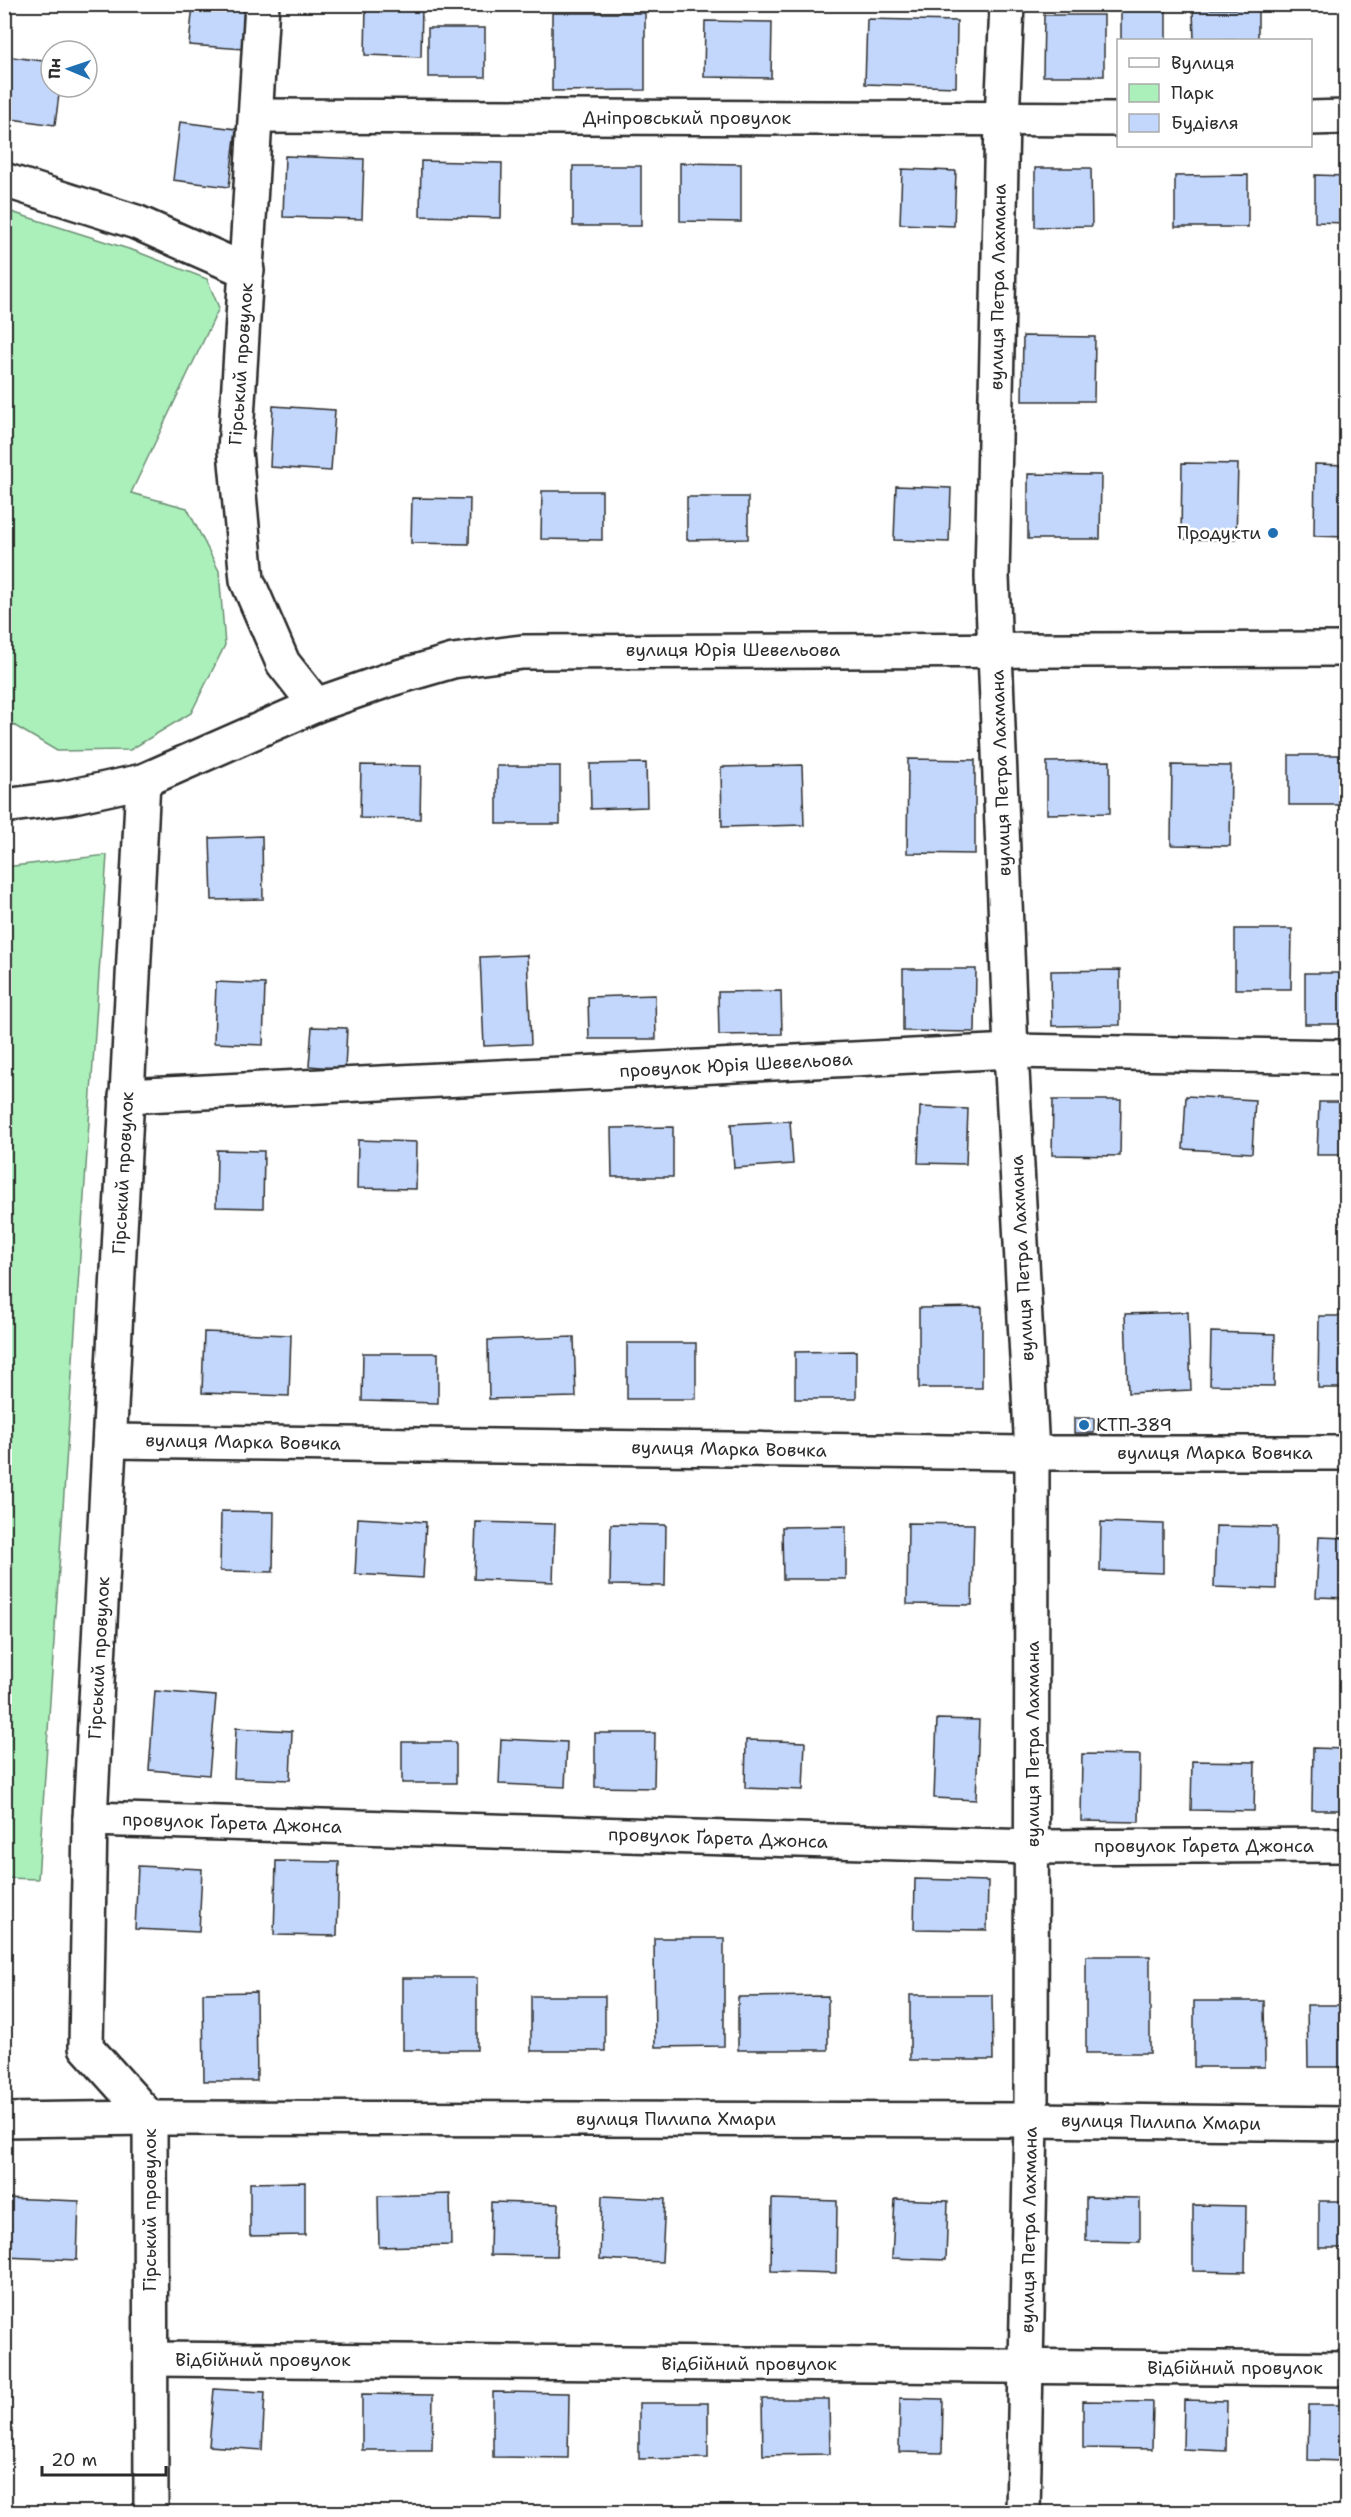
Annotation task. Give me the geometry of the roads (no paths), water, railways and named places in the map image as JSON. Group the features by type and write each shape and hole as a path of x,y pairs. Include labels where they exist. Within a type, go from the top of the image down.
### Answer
{"street":[{"name":"Гірський провулок","path":"262,4 235,451 247,580 283,663 316,705"},
{"name":"вулиця Петра Лахмана","path":"1007,4 1002,120 992,577 1011,1052 1032,1453 1031,2120 1023,2512"},
{"name":"Дніпровський провулок","path":"255,116 1117,119"},
{"path":"1312,118 1347,117"},
{"path":"4,180 135,222 247,271"},
{"name":"вулиця Юрія Шевельова","path":"4,806 64,798 143,781 316,705 391,679 453,661 522,652 996,648 1347,649"},
{"name":"Гірський провулок","path":"143,781 90,1819 86,2047 150,2118 151,2512"},
{"name":"провулок Юрія Шевельова","path":"126,1096 1011,1052 1347,1057"},
{"name":"вулиця Марка Вовчка","path":"111,1441 1032,1453 1347,1453"},
{"name":"провулок Ґарета Джонса","path":"90,1819 1033,1847 1347,1845"},
{"name":"вулиця Пилипа Хмари","path":"4,2120 150,2118 1031,2120 1347,2124"},
{"name":"Відбійний провулок","path":"152,2359 1347,2369"}],"place":[{"name":"Продукти","path":"1273,533"},
{"name":"КТП-389","path":"1084,1425"}]}
